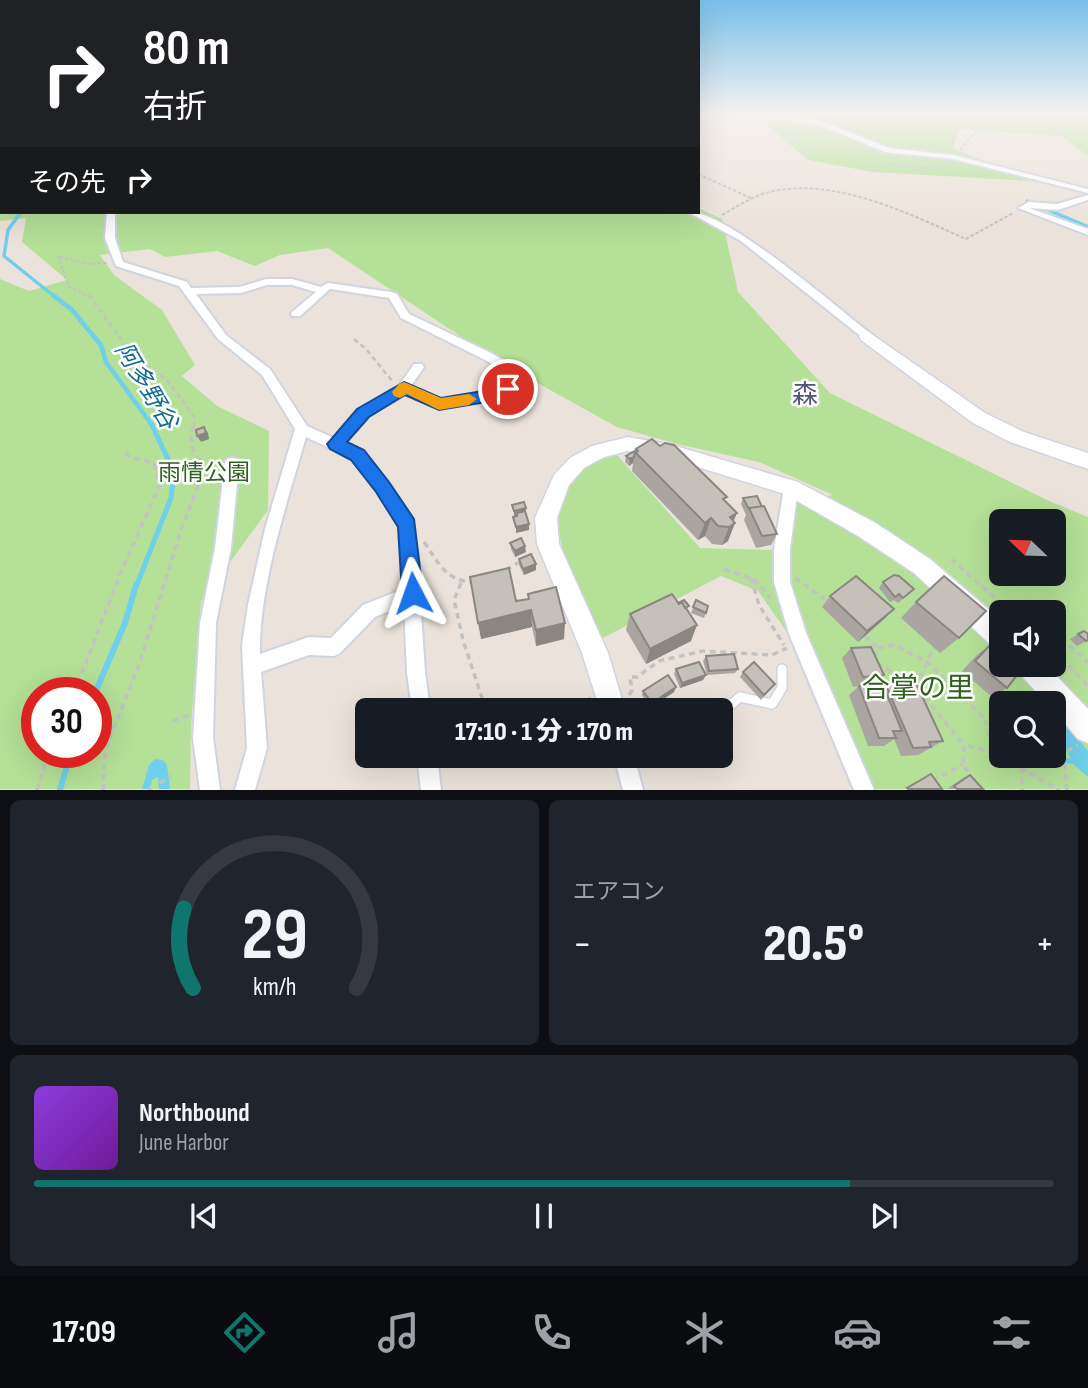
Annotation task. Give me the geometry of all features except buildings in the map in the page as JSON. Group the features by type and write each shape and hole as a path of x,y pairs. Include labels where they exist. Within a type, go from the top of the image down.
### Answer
{"street":[{"path":"890,150 945,155 1088,191"},
{"path":"1022,208 1029,205 1058,207 1088,197"},
{"path":"1022,208 1088,232"},
{"path":"111,214 110,238 120,264 183,284 222,337 266,372 302,429 358,455 383,487 407,525 419,698"},
{"path":"696,214 732,230 979,418 1017,437 1088,461"},
{"path":"189,291 241,290 266,282 292,282 321,290"},
{"path":"296,314 328,286 387,294 393,296 405,316 487,356 513,371 515,376 508,389 498,394 439,404 404,388"},
{"path":"336,444 363,413 404,388 418,367"},
{"path":"245,789 257,751 252,633 265,555 302,429"},
{"path":"609,698 595,653 546,535 549,505 561,481 577,463 599,451 628,444 672,452 791,488 866,529 922,566 989,626"},
{"path":"209,789 203,738 208,623 223,548 232,463"},
{"path":"791,488 782,549 782,582 797,634 864,789"},
{"path":"252,666 309,646 334,647 369,611 413,593"},
{"path":"1038,677 1085,736"},
{"path":"428,768 431,789"},
{"path":"628,768 632,789"}],"lane":[{"path":"733,703 740,697 772,704 781,695 784,683 782,669"}],"path":[{"path":"700,175 753,199"},
{"path":"732,230 717,218 771,191 802,190 866,200 901,210 966,239 1022,208"},
{"path":"103,789 105,750 138,665 181,530 203,473 201,463 193,450 191,437 195,418 167,380 123,350 123,342 88,294 68,286 59,256 94,265 118,260"},
{"path":"354,340 370,351 377,366 387,377 404,388"},
{"path":"80,677 123,567 160,485 154,463 130,457 122,451"},
{"path":"407,525 414,527 439,568 449,577 461,583 485,580"},
{"path":"504,571 528,556 546,535"},
{"path":"951,559 999,600"},
{"path":"619,698 631,693 630,677 637,677 659,662 708,650 772,655 788,651 755,601 751,578 724,569"},
{"path":"461,583 454,600 463,640 482,698"},
{"path":"807,584 829,602"},
{"path":"865,636 878,648"},
{"path":"1066,640 1088,663"},
{"path":"880,671 875,652 878,648 894,645 927,663 986,720 989,734"},
{"path":"916,687 933,647"},
{"path":"876,663 916,687 964,745 989,751"},
{"path":"1066,663 1088,686"},
{"path":"919,703 928,702"},
{"path":"173,721 197,712"},
{"path":"1067,789 1064,778 1067,763 1063,757 1066,751 1085,736"},
{"path":"964,745 963,764 976,782"},
{"path":"933,789 928,783 963,764"},
{"path":"37,789 44,768"},
{"path":"1022,789 1022,768 1059,789"},
{"path":"160,783 172,776"}],"green space":[{"path":"796,150 957,150 1029,181 873,172 808,160"},
{"path":"700,209 722,219 738,292 830,393 1049,501 1088,517 1088,789 870,789 794,642 758,591 721,576 599,640 576,588 559,534 559,508 567,486 585,468 617,455 700,548 772,550 787,540 796,502 833,495 759,462 677,444 617,427 496,360 328,248 280,255 255,266 217,251 165,257 150,249 100,255 114,275 162,310 195,365 182,376 217,406 269,431 268,510 201,602 191,727 190,789 0,789 0,279 29,291 67,280 22,242 26,218 0,221 0,214 700,214"}],"water":[{"path":"1066,724 1088,751 1088,777 1073,764 1066,763 1066,758 1071,759 1066,750"},
{"path":"155,759 163,760 167,765 170,789 159,789 158,777 152,780 150,789 142,789 149,765"}],"waterway":[{"path":"1027,201 1088,227"},
{"name":"阿多野谷","path":"20,214 8,230 4,256 55,297"},
{"name":"阿多野谷","path":"53,295 72,310 101,345 106,362 152,425"},
{"name":"阿多野谷","path":"136,587 171,498 174,472 152,425"},
{"name":"阿多野谷","path":"102,677 125,623 136,585"},
{"name":"阿多野谷","path":"60,790 66,768"}],"slow traffic":[{"path":"400,392 404,388 410,389 439,404 469,399"}],"district":[{"name":"森","path":"805,395"}],"route":[{"path":"413,593 407,525 383,487 358,455 336,444 363,413 404,388 439,404 498,394 508,389"}],"park label":[{"name":"雨情公園","path":"204,473"},
{"name":"合掌の里","path":"918,688"}]}
